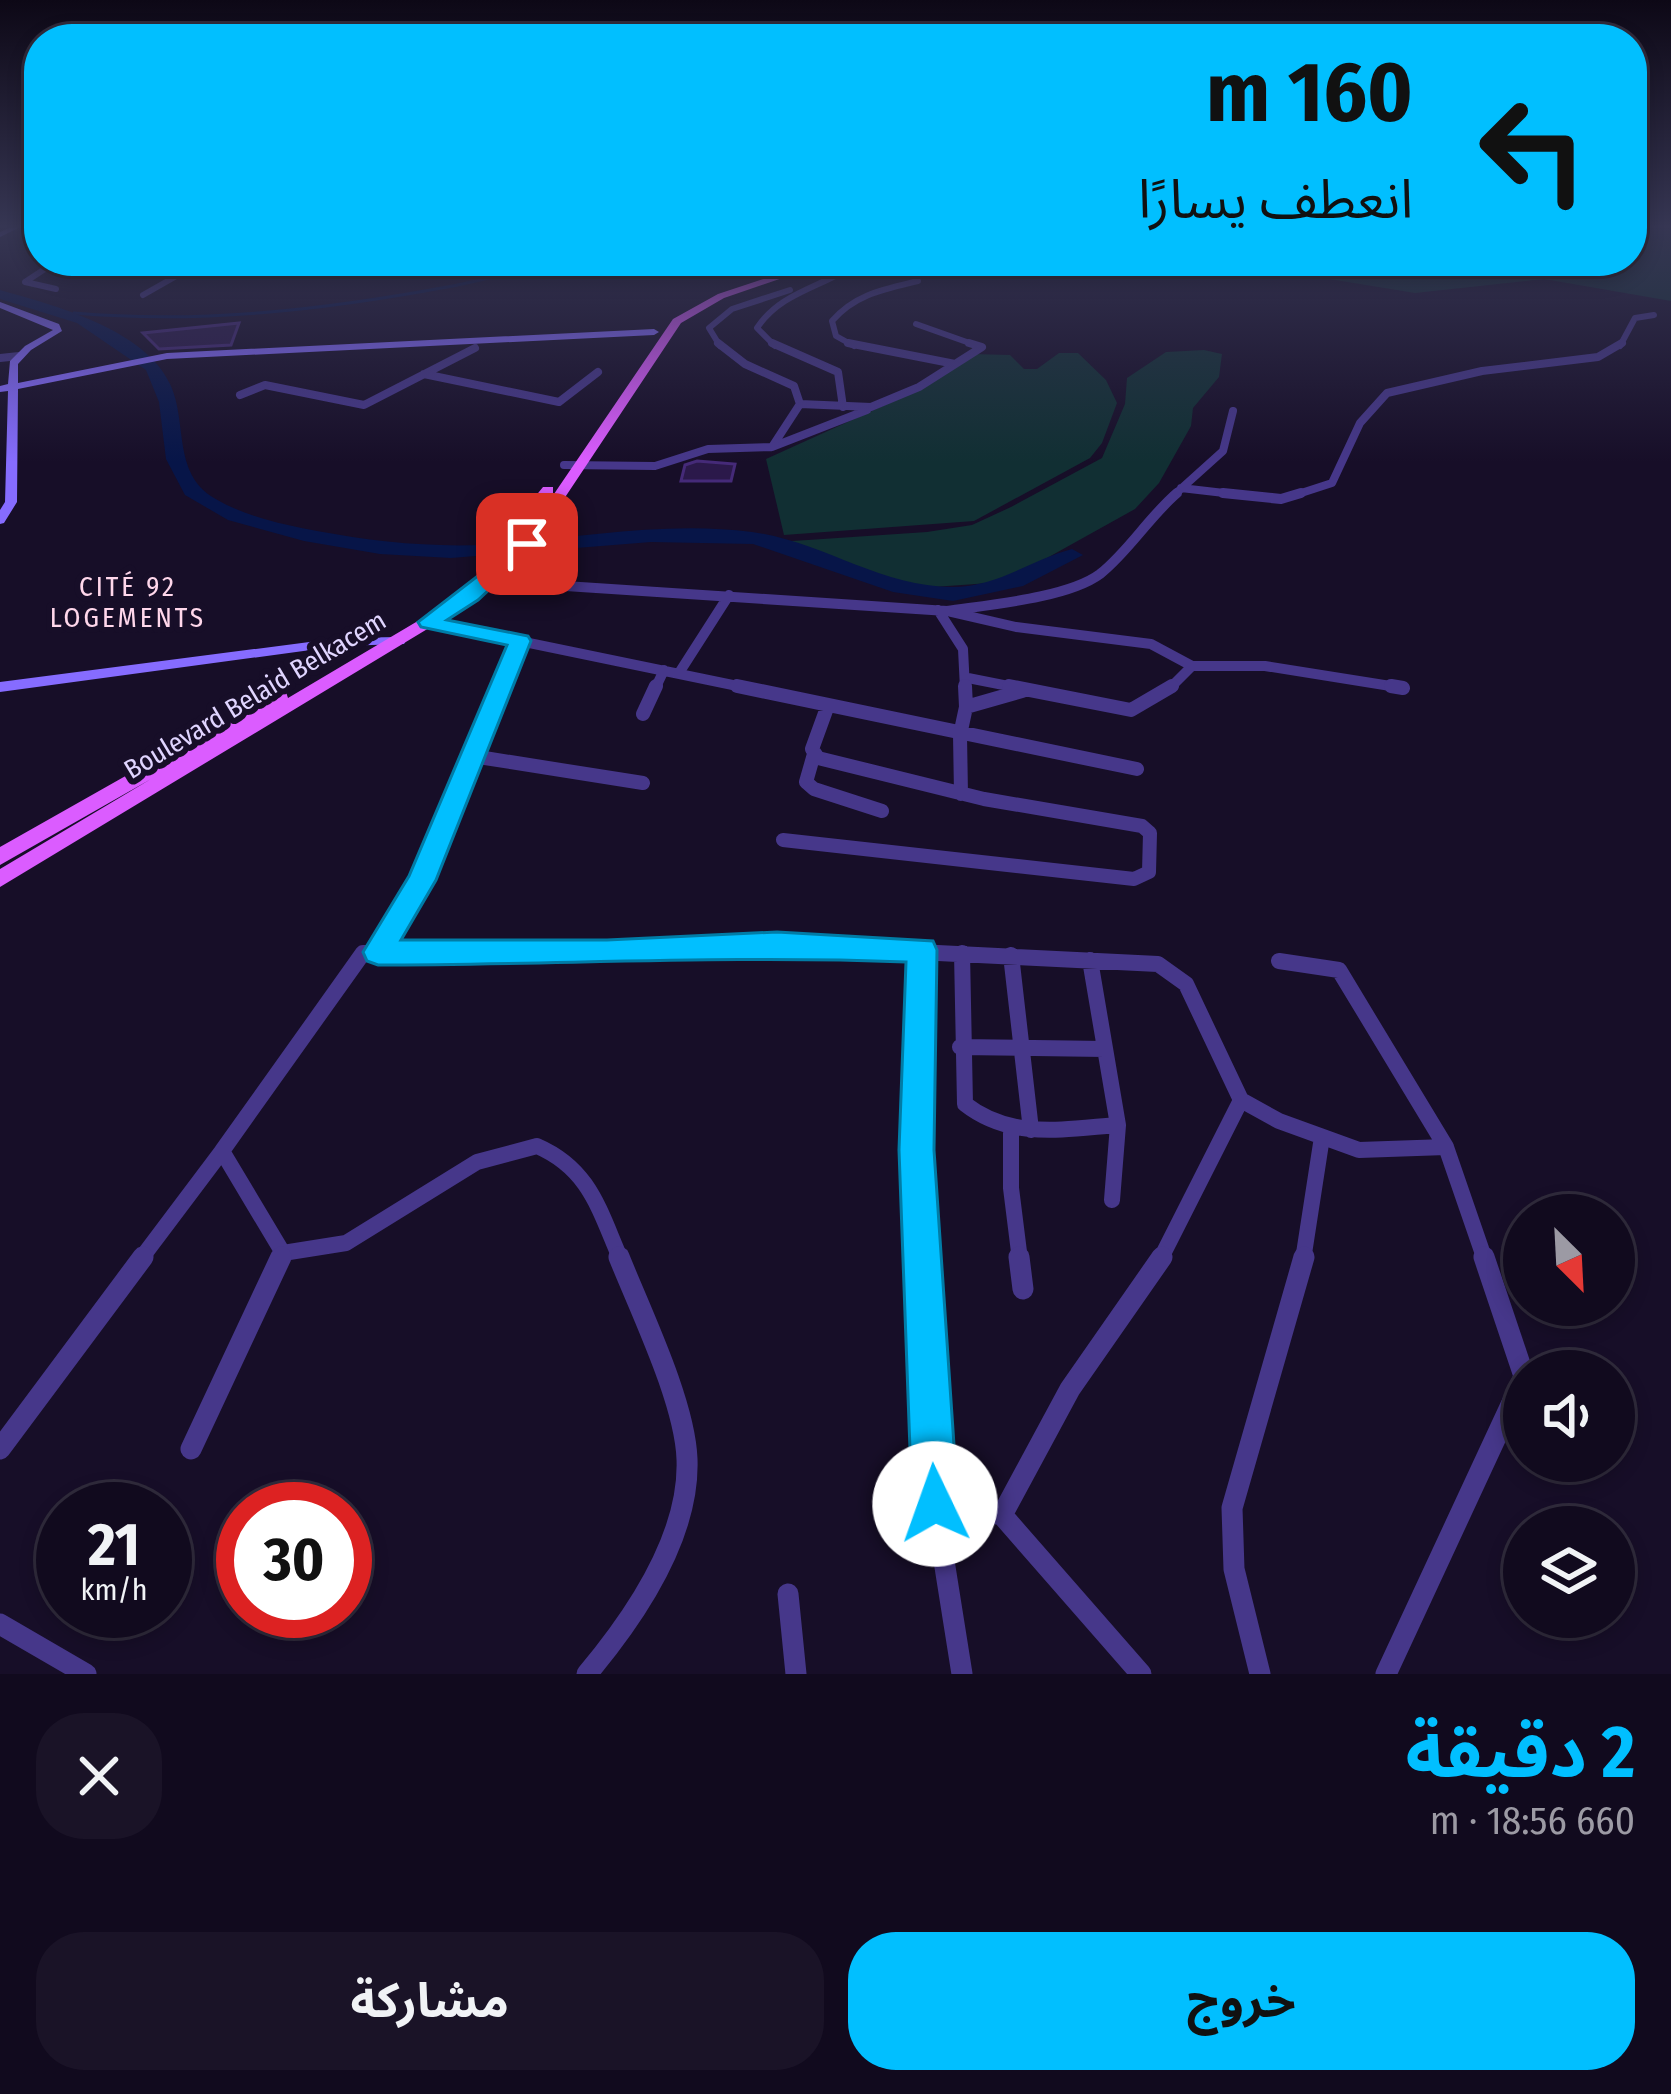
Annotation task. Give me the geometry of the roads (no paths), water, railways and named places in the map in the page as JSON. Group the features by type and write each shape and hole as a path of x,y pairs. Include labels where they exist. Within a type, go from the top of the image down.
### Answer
{"main road":[{"name":"Boulevard Belaid Belkacem","path":"0,879 389,640 512,551 654,332 686,306"},
{"name":"Boulevard Belaid Belkacem","path":"0,857 428,622 489,581 580,466 677,321 703,306"}],"street":[{"path":"0,520 11,502 5,388 13,363 58,331 56,326 3,306"},
{"path":"742,306 709,328 713,339 737,358 794,386 800,404"},
{"path":"776,306 757,328 776,346 838,372 843,407"},
{"path":"846,306 832,321 836,336 855,346 955,364"},
{"path":"1181,488 1295,497 1332,483 1345,450 1375,402 1387,393 1482,371 1563,365 1598,357 1622,345 1635,318 1654,316"},
{"path":"564,465 655,466 708,449 799,440 919,388 982,347 916,324"},
{"path":"5,388 167,356 654,332"},
{"path":"240,395 265,385 364,405 475,348"},
{"path":"0,358 20,356"},
{"path":"424,374 559,402 598,373"},
{"path":"772,446 800,404"},
{"path":"800,404 871,407"},
{"path":"489,581 729,595 820,606 942,610 1008,602 1089,581 1104,572 1123,543 1223,451 1233,411"},
{"path":"679,673 729,595"},
{"path":"942,610 1016,627 1151,644 1192,666 1265,665 1403,688"},
{"path":"942,610 962,649 968,678 960,735 961,794"},
{"path":"428,622 1138,769"},
{"path":"0,687 389,640"},
{"path":"378,952 422,880 520,641"},
{"path":"968,678 1131,710 1162,697 1192,666"},
{"path":"643,715 664,670"},
{"path":"967,707 1023,690"},
{"path":"828,705 806,782 814,789 882,811"},
{"path":"783,841 1134,879 1149,872 1150,833 1142,826 961,794 825,761 814,754"},
{"path":"472,756 643,783"},
{"path":"0,1449 363,952 607,952 777,944 1158,964 1178,974 1241,1100 1359,1150 1446,1147"},
{"path":"922,950 916,1150 935,1504 962,1674"},
{"path":"962,952 960,1047 965,1104 979,1118 1021,1130 1118,1125"},
{"path":"1011,956 1022,1048 1021,1130 1011,1189 1023,1289"},
{"path":"1090,960 1118,1125 1112,1200"},
{"path":"1279,961 1339,970 1446,1147 1515,1350"},
{"path":"960,1047 1105,1049"},
{"path":"1002,1515 1070,1389 1157,1265 1241,1100"},
{"path":"1261,1674 1234,1569 1232,1508 1300,1281 1322,1137"},
{"path":"283,1253 346,1243 477,1162 537,1146 573,1163 641,1304 688,1458 665,1554 611,1648 587,1674"},
{"path":"222,1150 283,1253"},
{"path":"191,1449 283,1253"},
{"path":"1385,1674 1503,1422"},
{"path":"935,1504 1002,1515 1142,1674"},
{"path":"788,1594 796,1674"},
{"path":"0,1624 86,1674"}],"waterway":[{"path":"41,306 97,327 150,365 168,402 176,459 191,491 236,515 304,535 451,552 651,536 753,538 901,587 953,594 1000,586 1072,555"},
{"path":"74,313 215,316 322,306"}],"district":[{"name":"CITÉ 92 LOGEMENTS","path":"128,602"}]}
